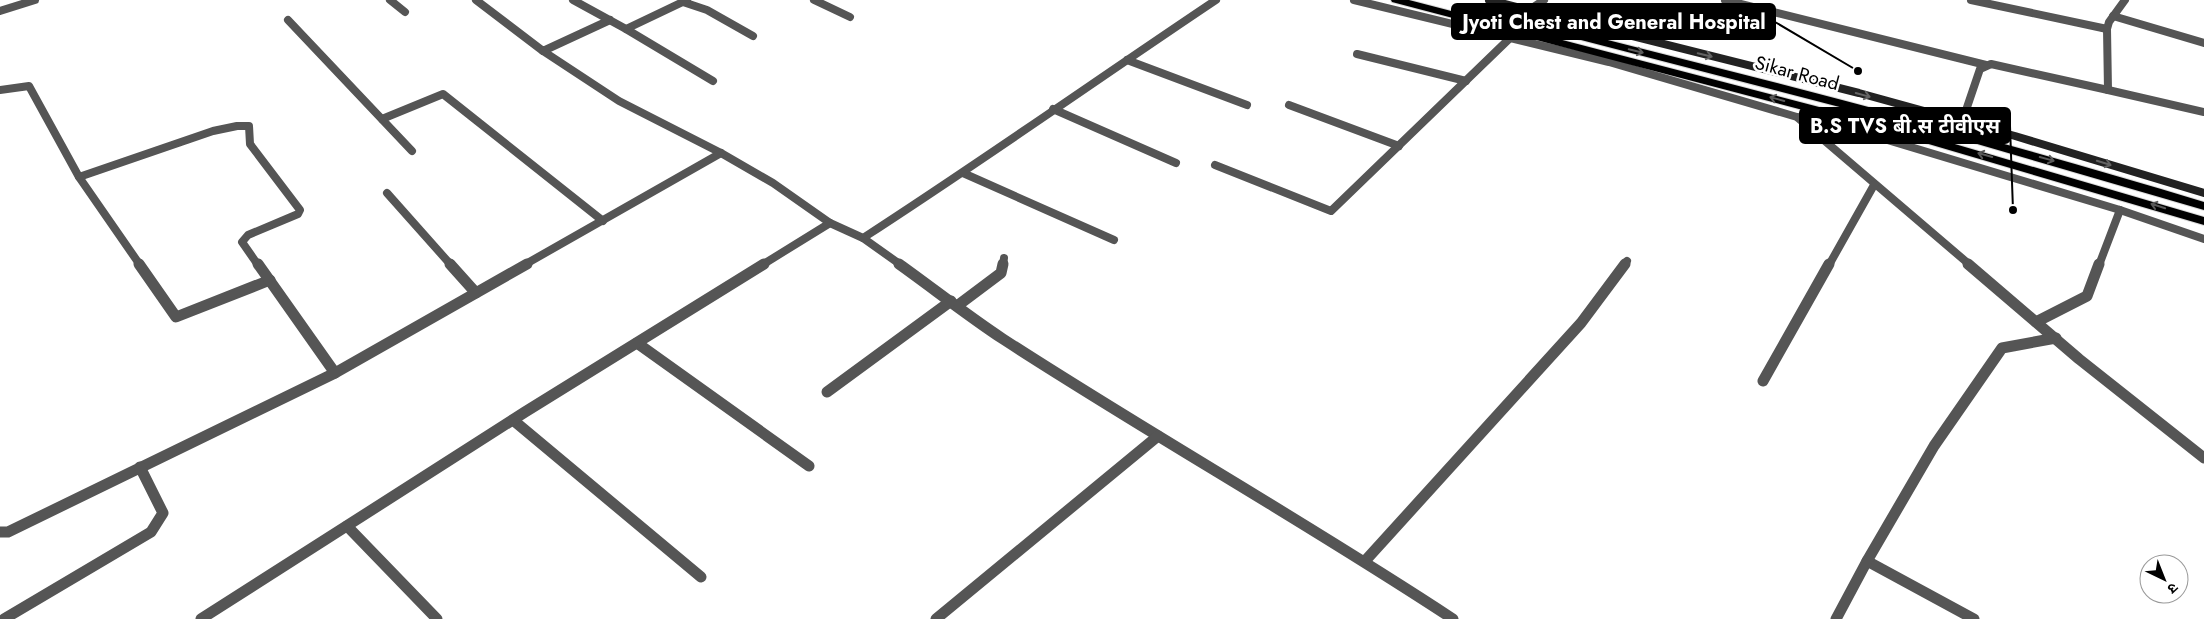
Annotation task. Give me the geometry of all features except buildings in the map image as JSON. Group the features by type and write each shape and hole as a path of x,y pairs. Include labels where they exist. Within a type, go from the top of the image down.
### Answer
{"highway":[{"path":"1396,0 1902,132 2089,184 2204,221"},
{"name":"Sikar Road","path":"1436,0 1962,136 2124,181 2204,206"}],"main road":[{"path":"1489,0 1859,94 2204,193"}],"street":[{"path":"0,10 36,0"},
{"path":"390,0 405,12"},
{"path":"476,0 543,51 619,101 721,153 773,183 830,222 863,238 1002,338 1158,436 1365,561 1454,619"},
{"path":"573,0 713,81"},
{"path":"814,0 850,17"},
{"path":"863,238 963,173 1053,109 1216,0"},
{"path":"1354,0 1609,62 1797,117 1821,120 2120,210 2204,239"},
{"path":"1529,10 1544,0"},
{"path":"1725,0 1986,65 1991,64 2204,112"},
{"path":"1971,0 2107,29"},
{"path":"2108,90 2107,29 2113,16 2125,0"},
{"path":"626,29 685,1 707,10 753,36"},
{"path":"2113,16 2204,43"},
{"path":"288,20 412,151"},
{"path":"543,51 610,20"},
{"path":"1214,165 1332,211 1509,39"},
{"path":"1357,54 1466,81"},
{"path":"1127,60 1247,104"},
{"path":"1962,122 1980,69 1986,65"},
{"path":"0,90 29,86 79,177 176,317 270,280"},
{"path":"382,119 443,94 602,221"},
{"path":"1289,105 1399,146"},
{"path":"1053,109 1176,163"},
{"path":"1797,117 2036,322 2204,458"},
{"path":"79,177 213,131 237,126 250,126 250,144 300,210 298,214 248,235 242,242 335,373"},
{"path":"0,532 8,532 335,373 721,153"},
{"path":"963,173 1114,240"},
{"path":"1762,381 1874,185"},
{"path":"387,193 476,293"},
{"path":"2036,322 2087,296 2120,210"},
{"path":"201,619 513,420 830,222"},
{"path":"828,392 1000,273 1004,258"},
{"path":"1365,561 1581,323 1627,261"},
{"path":"1836,619 1867,561 1934,446 2002,348 2056,338"},
{"path":"637,342 809,466"},
{"path":"513,420 701,577"},
{"path":"936,619 1158,436"},
{"path":"4,619 151,532 163,513 140,467"},
{"path":"347,526 437,619"},
{"path":"1867,561 1974,619"}],"place":[{"name":"Jyoti Chest and General Hospital","path":"1858,71"},
{"name":"B.S TVS बी.स टीवीएस","path":"2013,210"}]}
